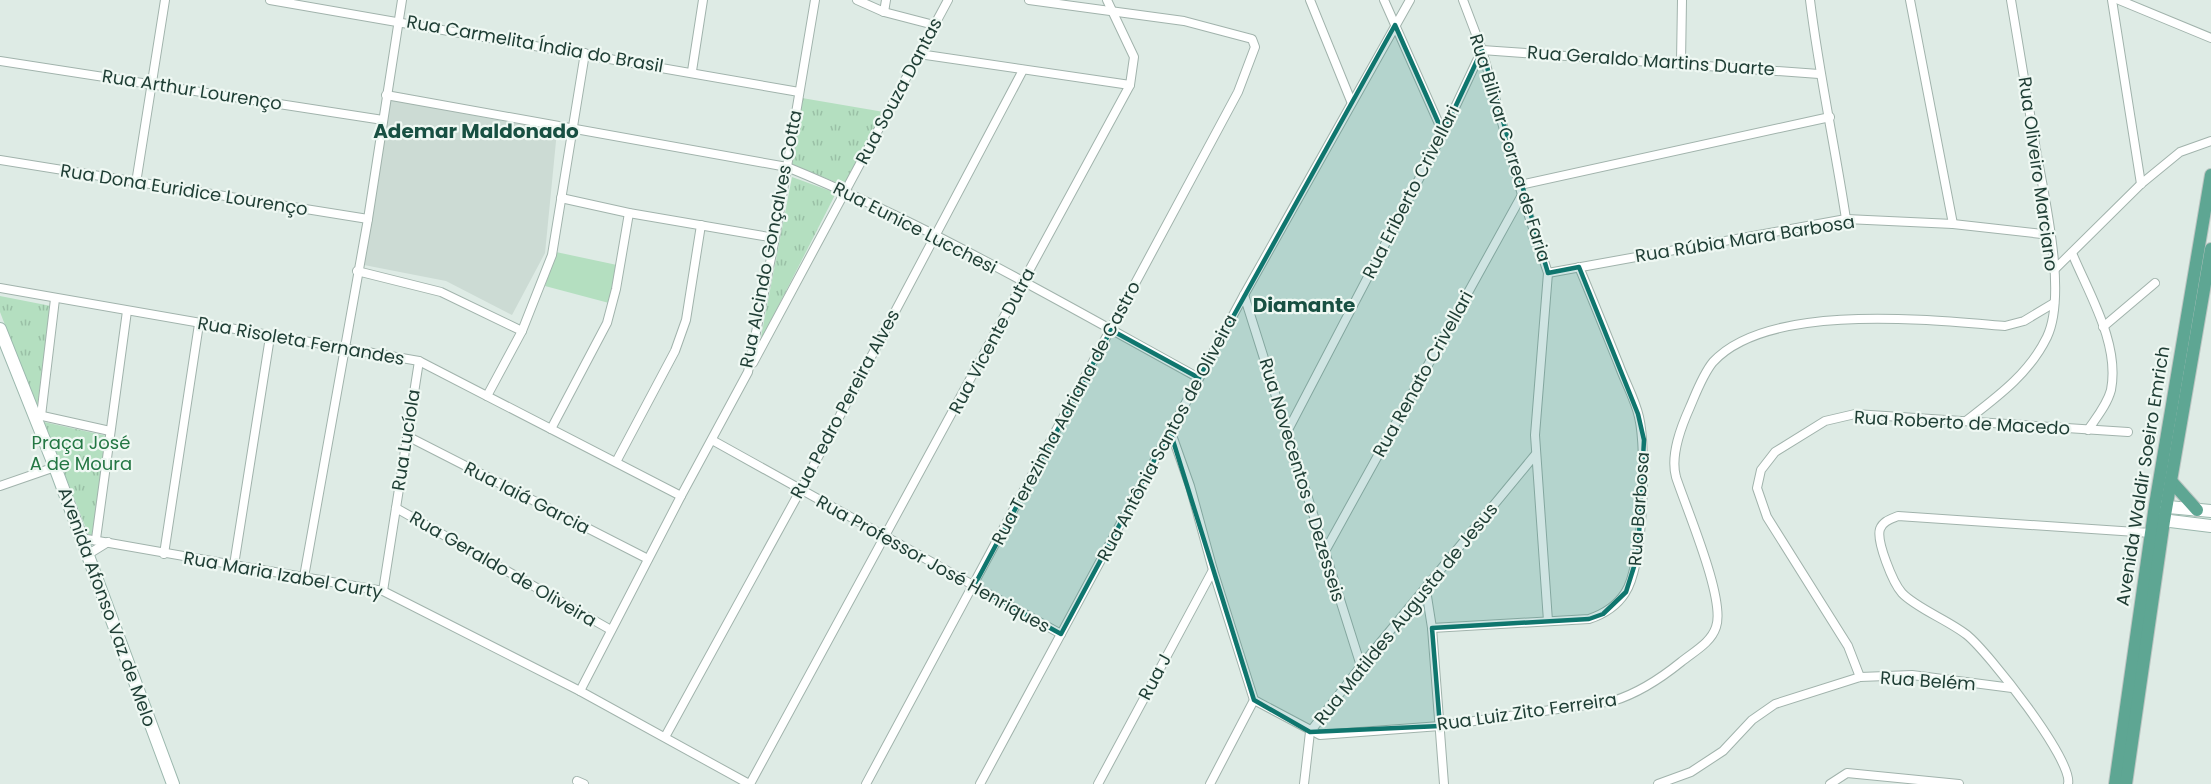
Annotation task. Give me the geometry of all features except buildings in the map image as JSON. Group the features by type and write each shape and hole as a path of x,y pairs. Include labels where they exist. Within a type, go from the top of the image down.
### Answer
{"main road":[{"name":"Avenida Waldir Soeiro Emrich","path":"2126,784 2159,520 2211,175"},
{"name":"Avenida Waldir Soeiro Emrich","path":"2161,506 2171,481 2211,249"},
{"name":"Avenida Afonso Vaz de Melo","path":"0,329 38,415 87,555 173,784"},
{"path":"2171,481 2197,510"},
{"path":"2161,506 2211,511"},
{"name":"Avenida Waldir Soeiro Emrich","path":"2115,784 2151,533 2159,520"},
{"path":"2159,520 2211,526"}],"street":[{"path":"136,183 165,0"},
{"name":"Rua Carmelita Índia do Brasil","path":"270,0 692,71 799,92"},
{"path":"304,577 368,219 402,0"},
{"path":"692,71 703,0"},
{"name":"Rua Alcindo Gonçalves Cotta","path":"580,691 748,372 775,238 815,0"},
{"path":"857,0 884,12 934,25"},
{"path":"884,12 886,0"},
{"name":"Rua Souza Dantas","path":"748,372 948,0"},
{"path":"1029,0 1112,10"},
{"path":"919,54 1131,85 1134,57 1107,0"},
{"path":"1310,0 1351,101"},
{"path":"1384,0 1443,133"},
{"name":"Rua Antônia Santos de Oliveira","path":"980,784 1244,295 1351,101 1410,0"},
{"name":"Rua Bilivar Correa de Faria","path":"1463,0 1482,50 1522,195 1548,273 1535,455 1548,621"},
{"path":"1681,62 1682,0"},
{"path":"1810,0 1819,74 1830,117 1846,219"},
{"path":"1910,0 1953,224"},
{"name":"Rua Oliveiro Marciano","path":"1966,421 2014,382 2030,365 2048,335 2054,303 2051,235 2011,0"},
{"path":"2112,0 2141,184"},
{"path":"2118,0 2211,38"},
{"name":"Rua Terezinha Adriana de Castro","path":"867,784 1238,92 1251,62 1255,47 1252,39 1184,21 1112,10"},
{"name":"Rua Geraldo Martins Duarte","path":"1482,50 1681,62 1819,74"},
{"name":"Rua Eriberto Crivellari","path":"1288,430 1443,133 1482,50"},
{"path":"487,396 522,331 552,255 585,53"},
{"name":"Rua Arthur Lourenço","path":"0,61 383,120"},
{"name":"Rua Pedro Pereira Alves","path":"665,737 800,491 933,236 1023,70"},
{"name":"Rua Vicente Dutra","path":"750,784 1131,85"},
{"name":"Rua Eunice Lucchesi","path":"386,95 787,167 845,191 933,236 1199,378"},
{"path":"1520,185 1830,117"},
{"path":"2054,270 2141,184 2180,152 2211,141"},
{"name":"Rua Dona Euridice Lourenço","path":"0,160 368,219"},
{"name":"Rua Renato Crivellari","path":"1324,553 1522,195"},
{"path":"561,198 629,213 775,238"},
{"path":"551,429 607,323 616,290 629,213"},
{"name":"Rua Rúbia Mara Barbosa","path":"1548,273 1846,219 1953,224 2051,235"},
{"path":"616,462 675,351 686,320 702,225"},
{"path":"2072,253 2103,327 2111,361 2111,389 2088,430"},
{"name":"Rua Barbosa","path":"1431,628 1588,619 1603,614 1615,606 1626,592 1634,574 1638,554 1644,440 1638,414 1580,267"},
{"path":"357,271 441,292 522,331"},
{"path":"2103,327 2155,283"},
{"name":"Rua Risoleta Fernandes","path":"0,288 270,337 345,346 419,361 681,496"},
{"name":"Rua Novecentos e Dezesseis","path":"1244,295 1361,666"},
{"path":"55,299 38,415 110,430"},
{"name":"Rua Luiz Zito Ferreira","path":"1310,732 1320,735 1440,726 1625,697 1670,671 1712,635 1719,617 1718,601 1676,477 1673,460 1689,410 1713,363 1736,345 1767,331 1864,317 2005,326 2024,321 2054,303"},
{"path":"96,539 127,311"},
{"path":"164,554 199,324"},
{"path":"234,565 270,337"},
{"name":"Rua Lucíola","path":"383,591 419,361"},
{"name":"Rua Roberto de Macedo","path":"1860,677 1848,646 1767,517 1757,488 1761,470 1775,452 1825,421 1855,414 2128,432"},
{"path":"1169,434 1173,438 1190,486 1213,570 1254,700 1310,732"},
{"name":"Rua Iaiá Garcia","path":"407,436 648,559"},
{"name":"Rua Professor José Henriques","path":"712,440 800,491 1061,634"},
{"name":"Rua Matildes Augusta de Jesus","path":"1304,784 1310,732 1361,666 1535,455"},
{"path":"0,486 55,467"},
{"name":"Rua Geraldo de Oliveira","path":"396,508 611,630"},
{"path":"2068,784 2069,779 2064,762 2012,688 1969,637 1901,592 1891,573 1880,542 1880,529 1886,521 1898,516 2151,533"},
{"name":"Rua Maria Izabel Curty","path":"81,538 383,591 580,691 750,784"},
{"path":"87,555 108,542"},
{"name":"Rua J","path":"1098,784 1213,570"},
{"path":"1426,590 1444,784"},
{"name":"Rua Belém","path":"1658,784 1691,772 1723,751 1752,720 1775,704 1860,677 1912,675 2012,688"},
{"path":"1210,784 1254,700"},
{"path":"1830,784 1847,773 1959,784"}],"highlighted area":[{"path":"1395,25 1443,133 1482,50 1548,273 1579,267 1638,414 1644,440 1638,554 1626,592 1603,614 1589,619 1432,628 1440,726 1310,732 1254,700 1170,431 1061,634 974,586 1111,330 1199,378"}],"shaded area":[{"path":"391,100 557,131 545,253 512,315 446,281 364,265"}],"green space":[{"path":"802,98 884,112 845,186 791,164"},
{"path":"792,177 836,193 760,342"},
{"path":"556,252 617,265 609,303 545,286"},
{"path":"0,296 51,306 37,408 0,312"},
{"name":"Praça José A de Moura","path":"44,422 107,436 91,541"}],"district":[{"name":"Ademar Maldonado","path":"476,131"},
{"name":"Diamante","path":"1304,305"}]}
